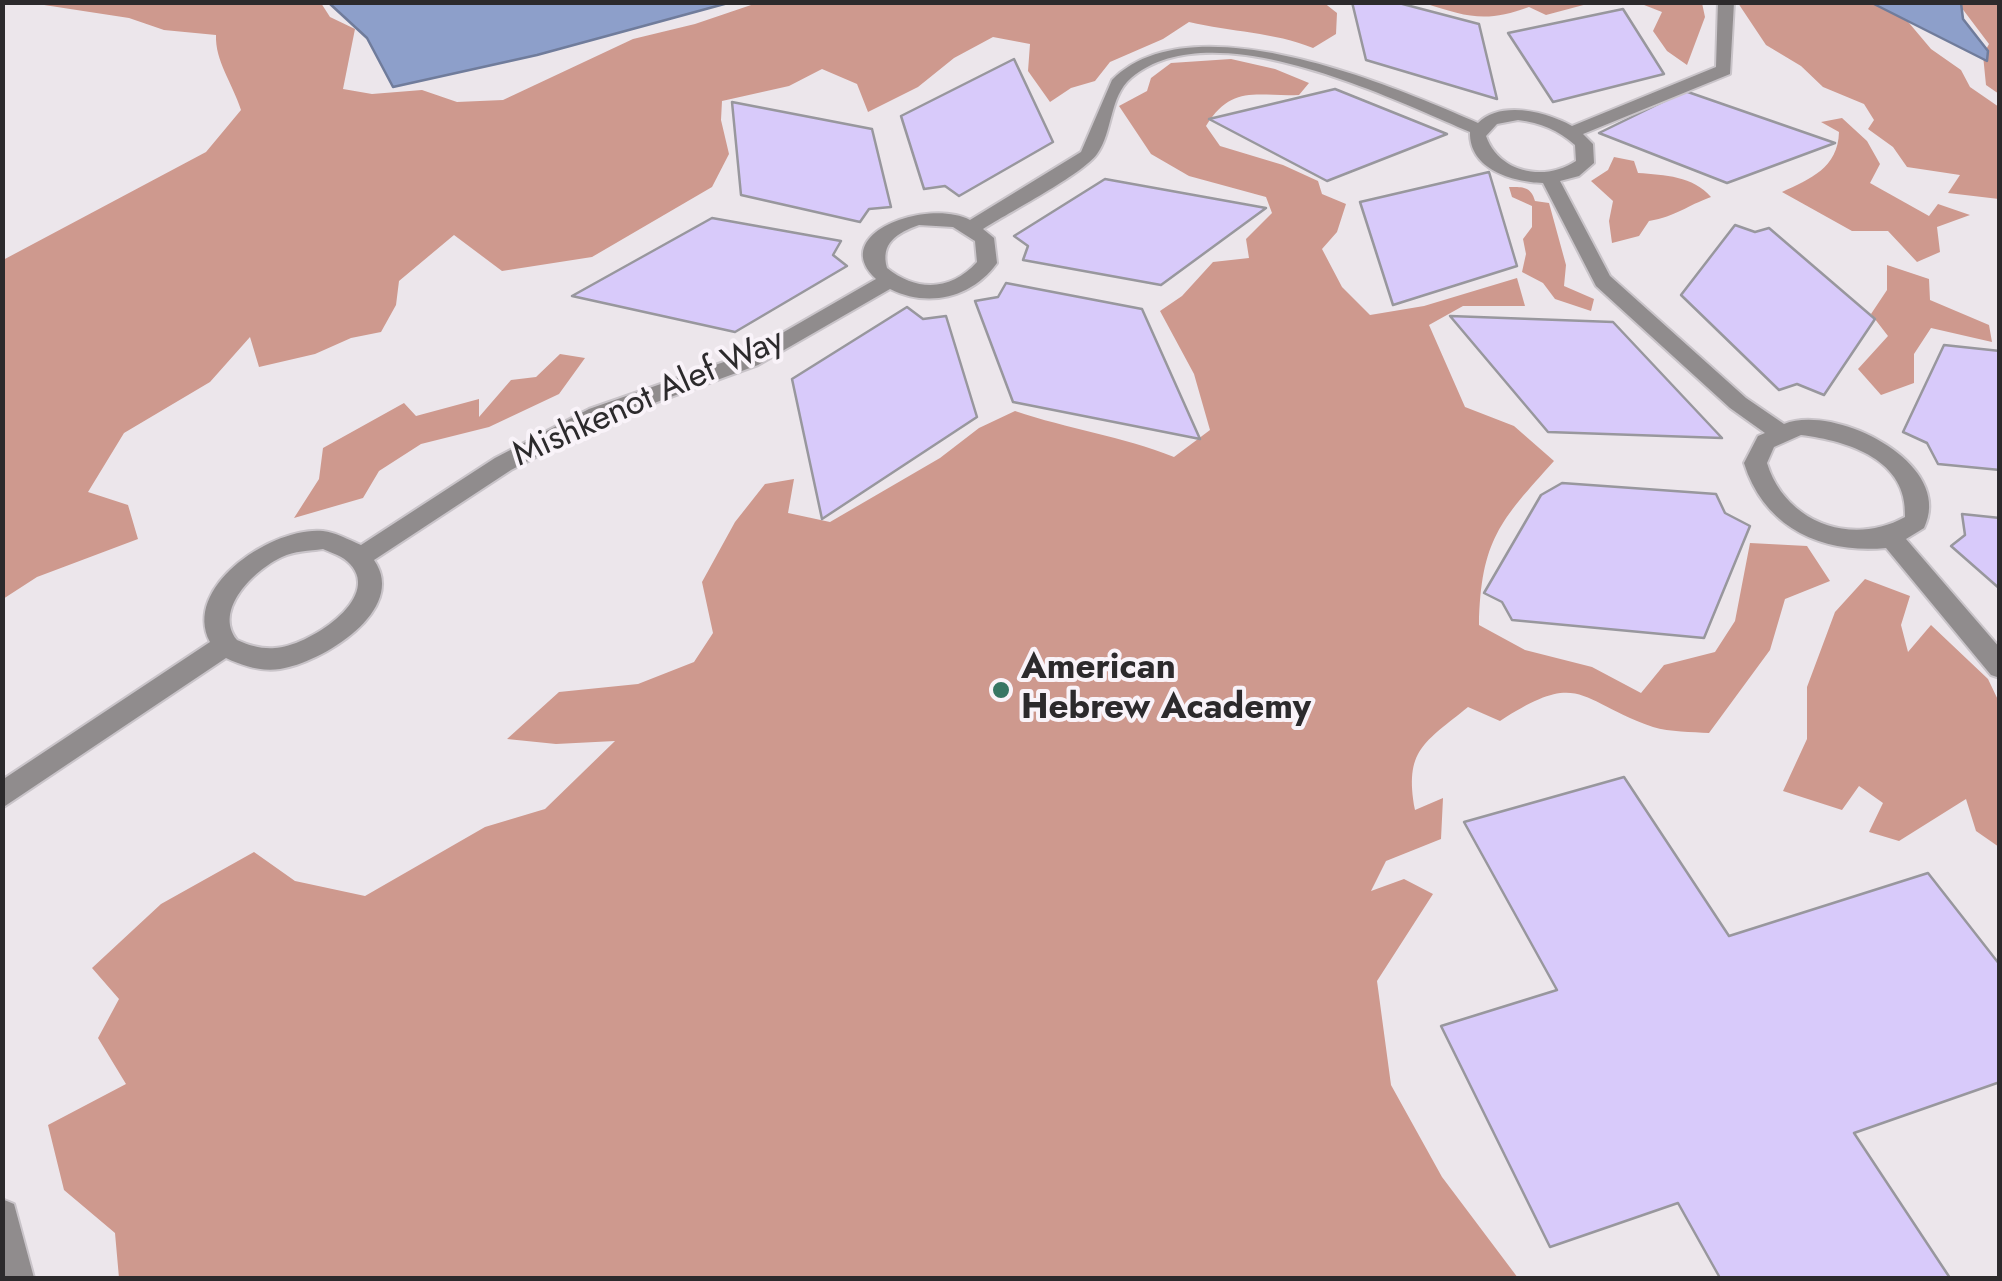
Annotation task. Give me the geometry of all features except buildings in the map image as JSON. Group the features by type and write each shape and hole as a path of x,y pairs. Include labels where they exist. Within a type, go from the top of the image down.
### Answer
{"street":[{"path":"1572,132 1724,70 1726,2"},
{"path":"972,227 1088,155 1097,143 1102,109 1112,90 1128,72 1173,52 1234,48 1266,54 1386,91 1480,130"},
{"path":"1518,115 1550,120 1572,132 1584,144 1584,163 1577,171 1549,178 1530,177 1497,165 1478,145 1480,130 1491,120 1518,115"},
{"path":"1549,178 1570,207 1590,263 1602,281 1738,403 1778,431"},
{"path":"923,218 958,221 972,227 984,238 987,263 964,285 924,292 888,281 878,272 874,248 892,228 923,218"},
{"name":"Mishkenot Alef Way","path":"364,555 502,464 597,415 751,360 888,281"},
{"path":"1799,426 1852,436 1898,466 1914,485 1920,504 1916,522 1892,539 1864,543 1840,539 1792,518 1761,486 1755,469 1755,454 1763,441 1778,431 1799,426"},
{"path":"1892,539 2000,667"},
{"path":"324,540 346,545 364,555 370,588 364,606 350,625 330,641 282,659 258,660 237,654 226,645 216,624 219,604 231,583 249,565 273,550 324,540"},
{"path":"2,796 127,708 226,645"},
{"path":"2,1216 17,1278"}],"shaded area":[{"path":"1323,2 1337,13 1336,34 1313,48 1189,22 1163,39 1110,62 1095,81 1071,88 1050,102 1028,71 1030,44 993,37 954,58 918,87 868,112 857,84 822,69 789,86 722,101 721,120 729,154 712,187 592,257 502,271 454,235 399,281 396,305 381,332 259,367 250,337 210,382 124,433 88,492 128,505 138,539 37,577 3,599 3,260 206,152 241,110 221,63 216,35 164,30 129,18 31,3 321,3 330,17 355,29 343,89 372,94 422,90 457,102 503,100 633,39 757,3"},
{"path":"1424,3 1591,3 1546,15 1529,7 1488,16 1465,15"},
{"path":"1639,3 1702,3 1705,17 1687,65 1667,51 1653,31 1662,12"},
{"path":"1738,3 1883,3 1904,17 1931,49 1961,70 1970,87 1999,107 1999,199 1948,193 1960,175 1907,167 1893,147 1868,129 1874,120 1864,104 1823,87 1801,66 1766,45"},
{"path":"1958,3 1999,3 1999,94 1986,85 1983,55 1989,44"},
{"path":"1231,59 1275,69 1309,83 1299,95 1236,98 1225,104 1206,126 1220,146 1283,165 1318,181 1322,194 1346,204 1337,232 1322,249 1342,287 1370,315 1424,306 1517,278 1525,306 1463,306 1429,325 1465,407 1514,426 1554,461 1497,534 1484,572 1479,625 1525,650 1592,667 1641,693 1664,665 1715,652 1735,621 1750,543 1807,546 1830,581 1785,599 1770,650 1709,733 1653,727 1579,694 1564,693 1527,705 1500,721 1468,707 1429,740 1415,761 1415,810 1443,798 1441,839 1386,861 1371,891 1404,879 1433,894 1377,981 1391,1085 1442,1177 1518,1278 119,1278 115,1233 64,1190 48,1125 126,1084 98,1038 119,999 92,968 161,904 254,852 295,881 365,896 485,827 545,809 615,741 556,744 507,739 559,692 638,684 694,662 713,633 702,582 735,522 765,484 794,479 788,513 830,522 940,458 979,428 1015,411 1174,457 1210,430 1194,374 1160,311 1182,296 1213,262 1249,258 1246,239 1272,213 1266,197 1189,176 1151,154 1119,106 1147,91 1151,78 1171,63"},
{"path":"1842,118 1867,141 1880,164 1870,183 1929,216 1938,204 1970,215 1937,227 1940,252 1917,262 1888,231 1852,231 1782,192 1812,177 1828,163 1839,132 1821,122"},
{"path":"1614,157 1634,161 1638,173 1687,181 1711,197 1649,221 1639,236 1612,243 1609,221 1613,201 1591,181 1608,170"},
{"path":"1509,187 1525,188 1535,201 1549,203 1566,265 1564,286 1594,299 1591,311 1555,299 1543,283 1522,272 1526,254 1523,239 1532,227 1532,206 1512,197"},
{"path":"1887,265 1929,279 1930,300 1989,325 1992,342 1931,328 1914,354 1914,383 1881,395 1858,369 1888,336 1871,314 1887,290"},
{"path":"560,354 585,358 559,394 489,427 421,444 379,471 363,498 294,518 319,479 323,448 404,403 416,416 479,399 479,417 511,380 536,377"},
{"path":"1865,579 1910,596 1901,625 1908,652 1931,625 1988,679 1999,702 1999,847 1976,831 1966,799 1899,841 1869,832 1883,803 1859,786 1842,810 1783,791 1807,739 1807,687 1835,612"}],"water":[{"path":"329,3 728,3 537,55 393,87 367,38"},
{"path":"1872,3 1961,3 1963,19 1988,51 1987,61"}],"place":[{"name":"American Hebrew Academy","path":"1001,690"}]}
